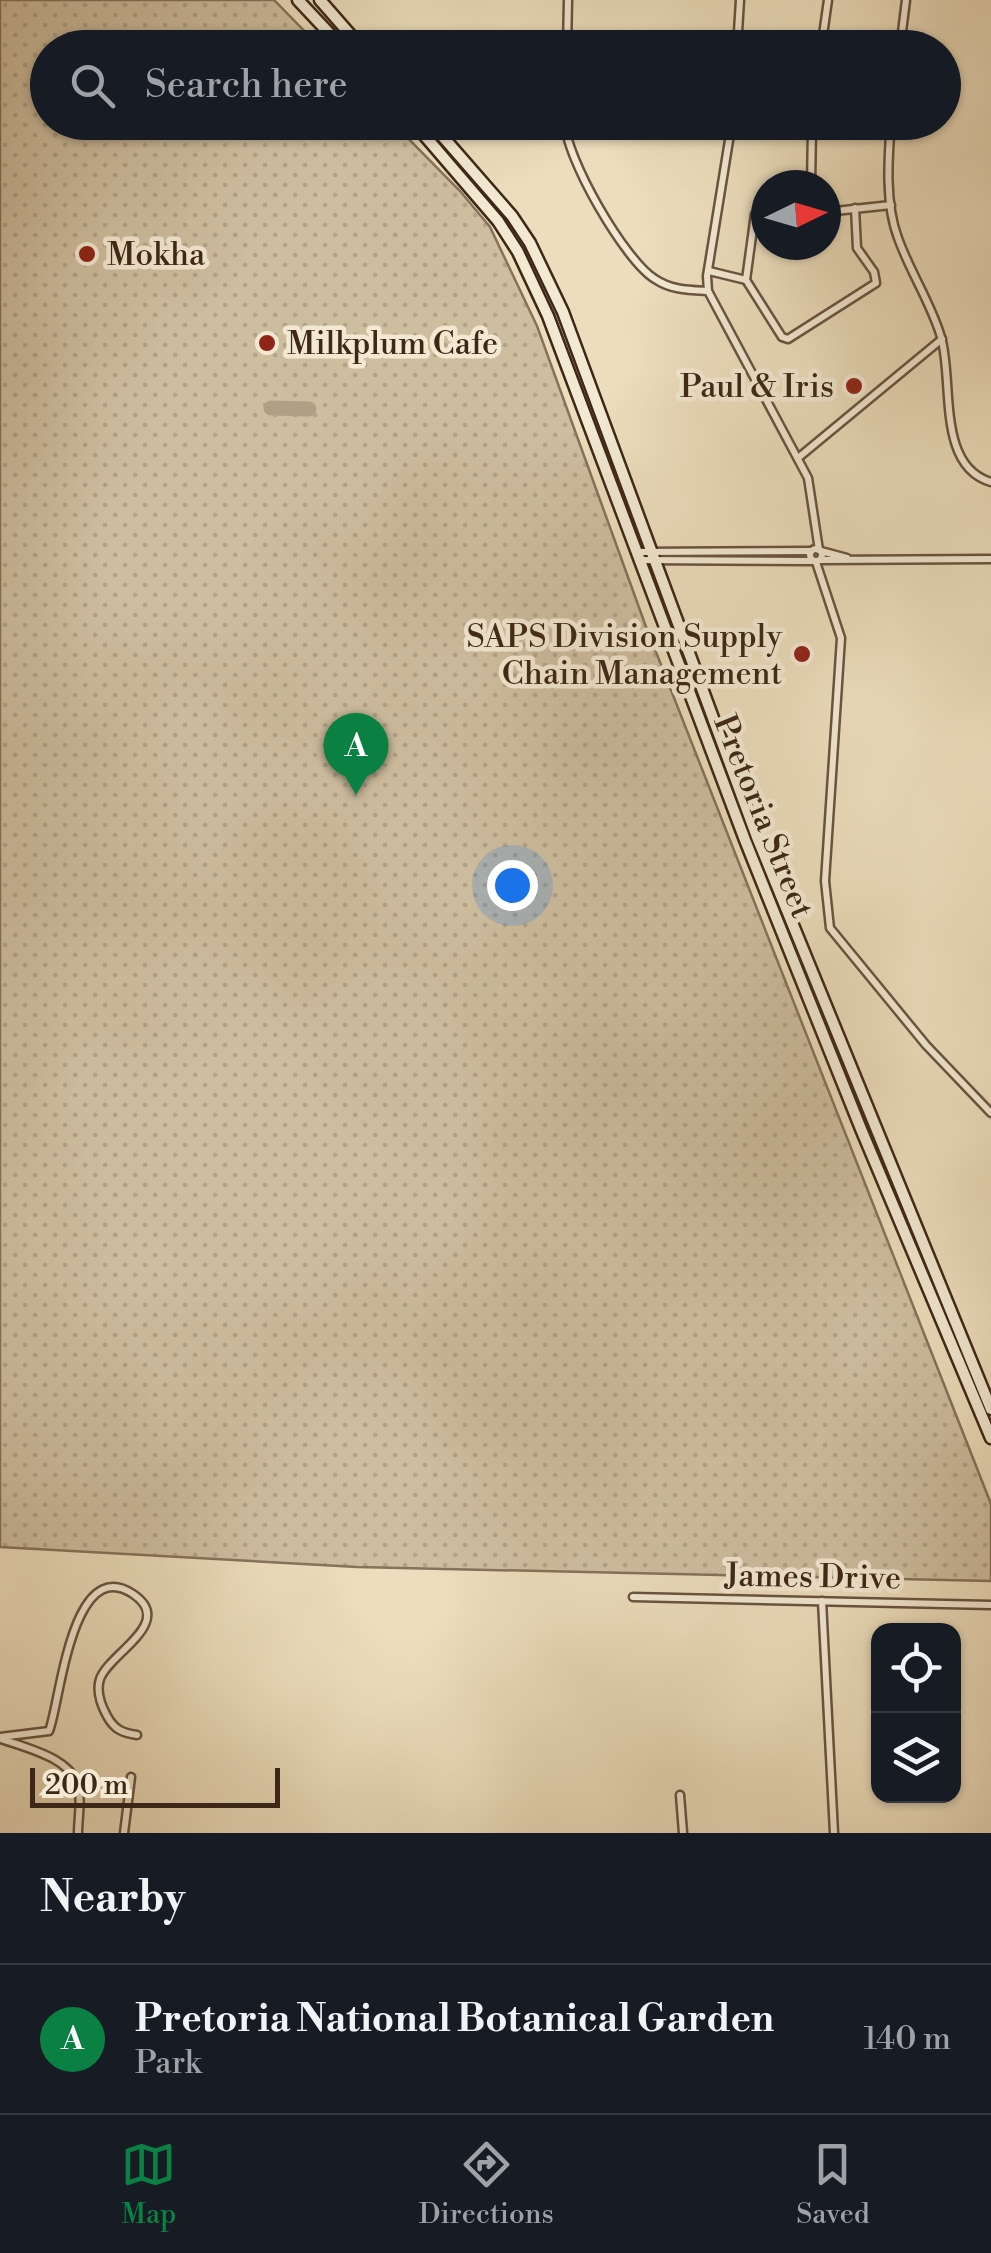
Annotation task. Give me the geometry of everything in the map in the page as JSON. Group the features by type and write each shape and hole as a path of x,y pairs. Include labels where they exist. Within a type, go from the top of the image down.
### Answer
{"main road":[{"path":"298,0 326,30"},
{"path":"320,0 346,30"},
{"name":"Pretoria Street","path":"430,140 475,191 518,252 548,316 637,556 861,1129 991,1438"},
{"name":"Pretoria Street","path":"446,140 512,216 530,243 563,312 757,837 991,1409"}],"street":[{"path":"567,30 568,0"},
{"path":"738,30 740,0"},
{"path":"824,30 828,0"},
{"path":"902,30 906,0"},
{"path":"568,140 593,194 635,261 664,285 678,290 708,291"},
{"path":"729,140 708,291 812,489 818,528 816,561 841,638 824,881 830,928 926,1046 991,1113"},
{"path":"811,170 812,140"},
{"path":"890,140 896,235 942,339 957,452 971,472 991,482"},
{"path":"841,210 892,205"},
{"path":"751,243 746,280 782,337 788,339 869,290 876,279 858,248 855,208"},
{"path":"708,271 746,280"},
{"path":"798,458 942,339"},
{"path":"655,556 816,550 854,559"},
{"path":"637,556 991,560"},
{"path":"0,1738 49,1731 75,1626 92,1600 116,1589 139,1599 147,1622 106,1668 99,1692 112,1725 122,1732 137,1734"},
{"name":"James Drive","path":"634,1597 991,1605"},
{"path":"822,1601 834,1833"},
{"path":"0,1738 64,1765 75,1776 80,1790 78,1833"},
{"path":"124,1833 131,1778"},
{"path":"680,1795 682,1833"}],"shaded area":[{"path":"0,0 274,0 303,30 30,30 30,140 410,140 490,227 537,326 645,624 991,1504 991,1581 357,1567 0,1547"}],"waterway":[{"path":"271,408 309,409"}],"place":[{"name":"Mokha","path":"87,254"},
{"name":"Milkplum Cafe","path":"267,343"},
{"name":"Paul & Iris","path":"854,386"},
{"name":"SAPS Division Supply Chain Management","path":"802,654"},
{"name":"Pretoria National Botanical Garden","path":"356,795"}]}
